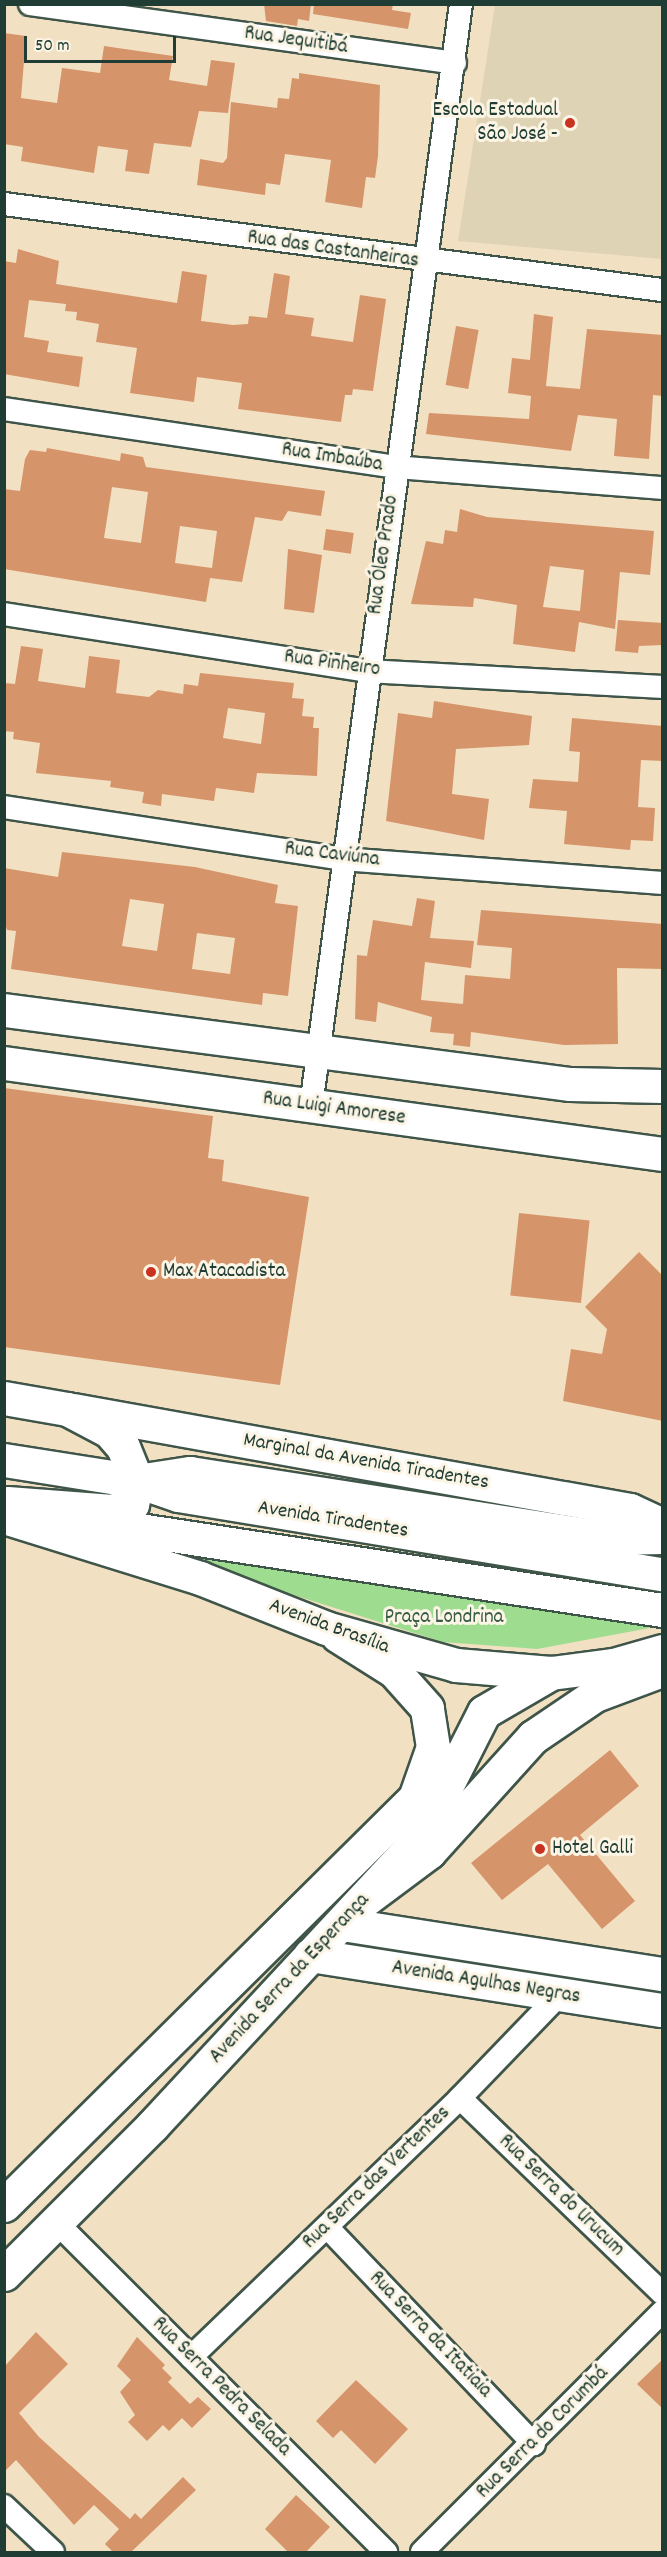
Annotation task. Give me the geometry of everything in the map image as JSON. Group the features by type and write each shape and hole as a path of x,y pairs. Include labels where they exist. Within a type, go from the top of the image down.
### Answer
{"main road":[{"path":"4,1010 570,1084 663,1086"},
{"name":"Rua Luigi Amorese","path":"4,1064 663,1154"},
{"name":"Marginal da Avenida Tiradentes","path":"4,1398 630,1510 663,1525"},
{"path":"4,1503 112,1511 132,1504 137,1481 123,1447 109,1431 67,1408"},
{"name":"Avenida Tiradentes","path":"4,1460 137,1481 178,1495 663,1574"},
{"path":"137,1481 190,1473 604,1538 663,1537"},
{"name":"Avenida Tiradentes","path":"4,1509 663,1610"},
{"name":"Avenida Brasília","path":"4,1516 200,1578 326,1628 456,1665 551,1673 613,1665 663,1651"},
{"name":"Avenida Serra da Esperança","path":"4,2205 415,1798 433,1748 427,1707 394,1671 326,1628"},
{"path":"366,1899 429,1852 533,1737 595,1695 663,1670"},
{"name":"Avenida Serra da Esperança","path":"4,2274 366,1899 420,1838 484,1712 551,1673"},
{"name":"Avenida Agulhas Negras","path":"342,1924 663,1974"},
{"name":"Avenida Agulhas Negras","path":"310,1955 663,2010"}],"street":[{"name":"Rua Jequitibá","path":"30,4 455,63"},
{"name":"Rua Óleo Prado","path":"311,1106 395,467 455,63 461,4"},
{"name":"Rua das Castanheiras","path":"4,204 425,262 663,290"},
{"name":"Rua Imbaúba","path":"4,409 395,467 663,488"},
{"name":"Rua Pinheiro","path":"4,614 368,671 663,687"},
{"name":"Rua Caviúna","path":"4,807 343,859 663,883"},
{"name":"Rua Serra das Vertentes","path":"191,2357 460,2098 559,1995"},
{"name":"Rua Serra do Urucum","path":"460,2098 663,2293"},
{"name":"Rua Serra Pedra Selada","path":"56,2222 386,2553"},
{"name":"Rua Serra da Itatiaia","path":"327,2227 534,2444"},
{"name":"Rua Serra do Corumbá","path":"422,2553 534,2444 663,2312"},
{"path":"4,2505 53,2553"}],"shaded area":[{"name":"Escola Estadual São José -","path":"495,5 662,5 662,259 458,241"}],"green space":[{"name":"Praça Londrina","path":"129,1543 655,1627 537,1649 443,1642"}],"building":[{"path":"264,4 311,4 309,21 298,19 297,26 266,21"},
{"path":"314,4 393,4 392,10 411,13 408,29 313,14"},
{"path":"4,33 26,36 21,98 57,103 62,68 100,73 104,46 173,56 169,80 207,86 211,60 235,63 228,113 199,111 191,147 154,143 149,174 125,171 128,150 98,146 94,173 21,161 23,147 4,144"},
{"path":"299,73 380,85 378,156 375,178 366,177 362,208 325,202 331,160 285,154 280,185 266,183 265,195 197,185 200,159 223,163 227,158 231,102 277,108 278,98 289,99 292,78 299,79"},
{"path":"18,249 59,261 56,284 177,303 182,271 207,275 201,321 233,325 248,324 249,316 267,318 274,273 290,276 285,314 314,318 311,336 353,342 360,295 386,299 373,391 353,389 352,395 345,395 341,422 238,409 242,383 197,377 194,402 130,393 137,348 96,342 99,324 76,320 77,312 65,311 66,304 29,300 24,337 49,341 47,352 83,357 79,387 4,374 4,261 16,263"},
{"path":"534,314 553,317 546,386 580,389 587,329 663,335 663,396 653,395 649,459 614,456 617,419 578,415 571,451 426,434 429,413 529,419 531,396 508,393 512,358 530,360"},
{"path":"456,326 479,330 468,389 446,385"},
{"path":"47,448 120,461 121,453 143,457 146,467 325,491 321,516 288,511 282,521 255,517 242,582 210,578 206,602 4,569 4,489 20,491 25,459 30,450 46,452","holes":["112,487 148,492 141,543 104,538","180,526 217,531 212,568 175,563"]},
{"path":"460,509 487,517 654,531 650,575 620,572 615,629 579,622 575,652 513,644 517,605 474,598 473,607 411,604 426,541 443,544 445,530 457,532","holes":["550,566 584,570 580,611 543,607"]},
{"path":"326,529 354,533 351,554 323,550"},
{"path":"288,549 322,555 314,613 284,609"},
{"path":"618,620 663,623 663,645 639,646 638,653 615,651"},
{"path":"21,646 43,649 38,681 85,688 89,656 120,660 116,693 149,697 158,690 183,694 184,684 198,686 200,673 294,683 292,698 304,699 302,716 314,717 313,728 319,728 317,776 257,773 254,793 216,788 214,801 162,794 161,806 142,803 144,792 110,787 111,781 36,773 40,743 13,739 14,732 4,731 4,683 15,684","holes":["228,708 265,713 261,744 223,738"]},
{"path":"434,701 532,716 529,745 456,749 452,794 489,799 484,840 386,821 398,713 432,718"},
{"path":"572,718 663,726 663,761 641,760 638,807 655,808 653,841 631,840 630,850 564,844 567,811 529,808 533,779 578,782 580,752 569,751"},
{"path":"62,852 195,867 278,885 275,903 298,906 288,996 263,993 262,1005 11,969 16,931 7,930 4,920 4,868 58,877","holes":["130,899 164,904 157,951 122,946","197,933 235,938 230,974 192,969"]},
{"path":"417,898 435,901 430,938 474,941 471,968 425,962 421,1000 463,1004 465,975 510,979 512,948 477,945 481,910 663,924 663,969 617,968 618,1044 564,1045 471,1032 470,1047 453,1045 454,1034 430,1032 432,1017 378,1002 376,1022 355,1019 357,955 367,956 373,920 412,926"},
{"name":"Max Atacadista","path":"4,1088 213,1116 208,1158 224,1160 222,1181 309,1197 280,1385 4,1347"},
{"path":"519,1213 590,1220 581,1303 510,1296"},
{"path":"639,1252 663,1276 663,1421 563,1401 571,1349 602,1354 607,1329 585,1307"},
{"name":"Hotel Galli","path":"610,1750 639,1786 580,1835 635,1901 602,1929 548,1864 502,1900 471,1863"},
{"path":"36,2332 68,2364 19,2413 39,2437 130,2519 135,2513 141,2519 183,2477 196,2490 130,2553 114,2553 105,2544 119,2529 94,2505 74,2525 16,2460 4,2472 4,2367"},
{"path":"137,2337 165,2365 162,2368 172,2378 168,2382 190,2404 198,2397 211,2409 192,2428 182,2418 169,2431 163,2425 147,2441 128,2422 135,2415 120,2392 131,2380 117,2366"},
{"path":"663,2359 663,2409 637,2384"},
{"path":"356,2380 408,2429 375,2464 341,2430 333,2438 316,2421"},
{"path":"296,2495 330,2527 305,2553 289,2553 265,2529"}],"place":[{"name":"Escola Estadual São José -","path":"570,123"},
{"name":"Max Atacadista","path":"151,1272"},
{"name":"Hotel Galli","path":"540,1849"}]}
